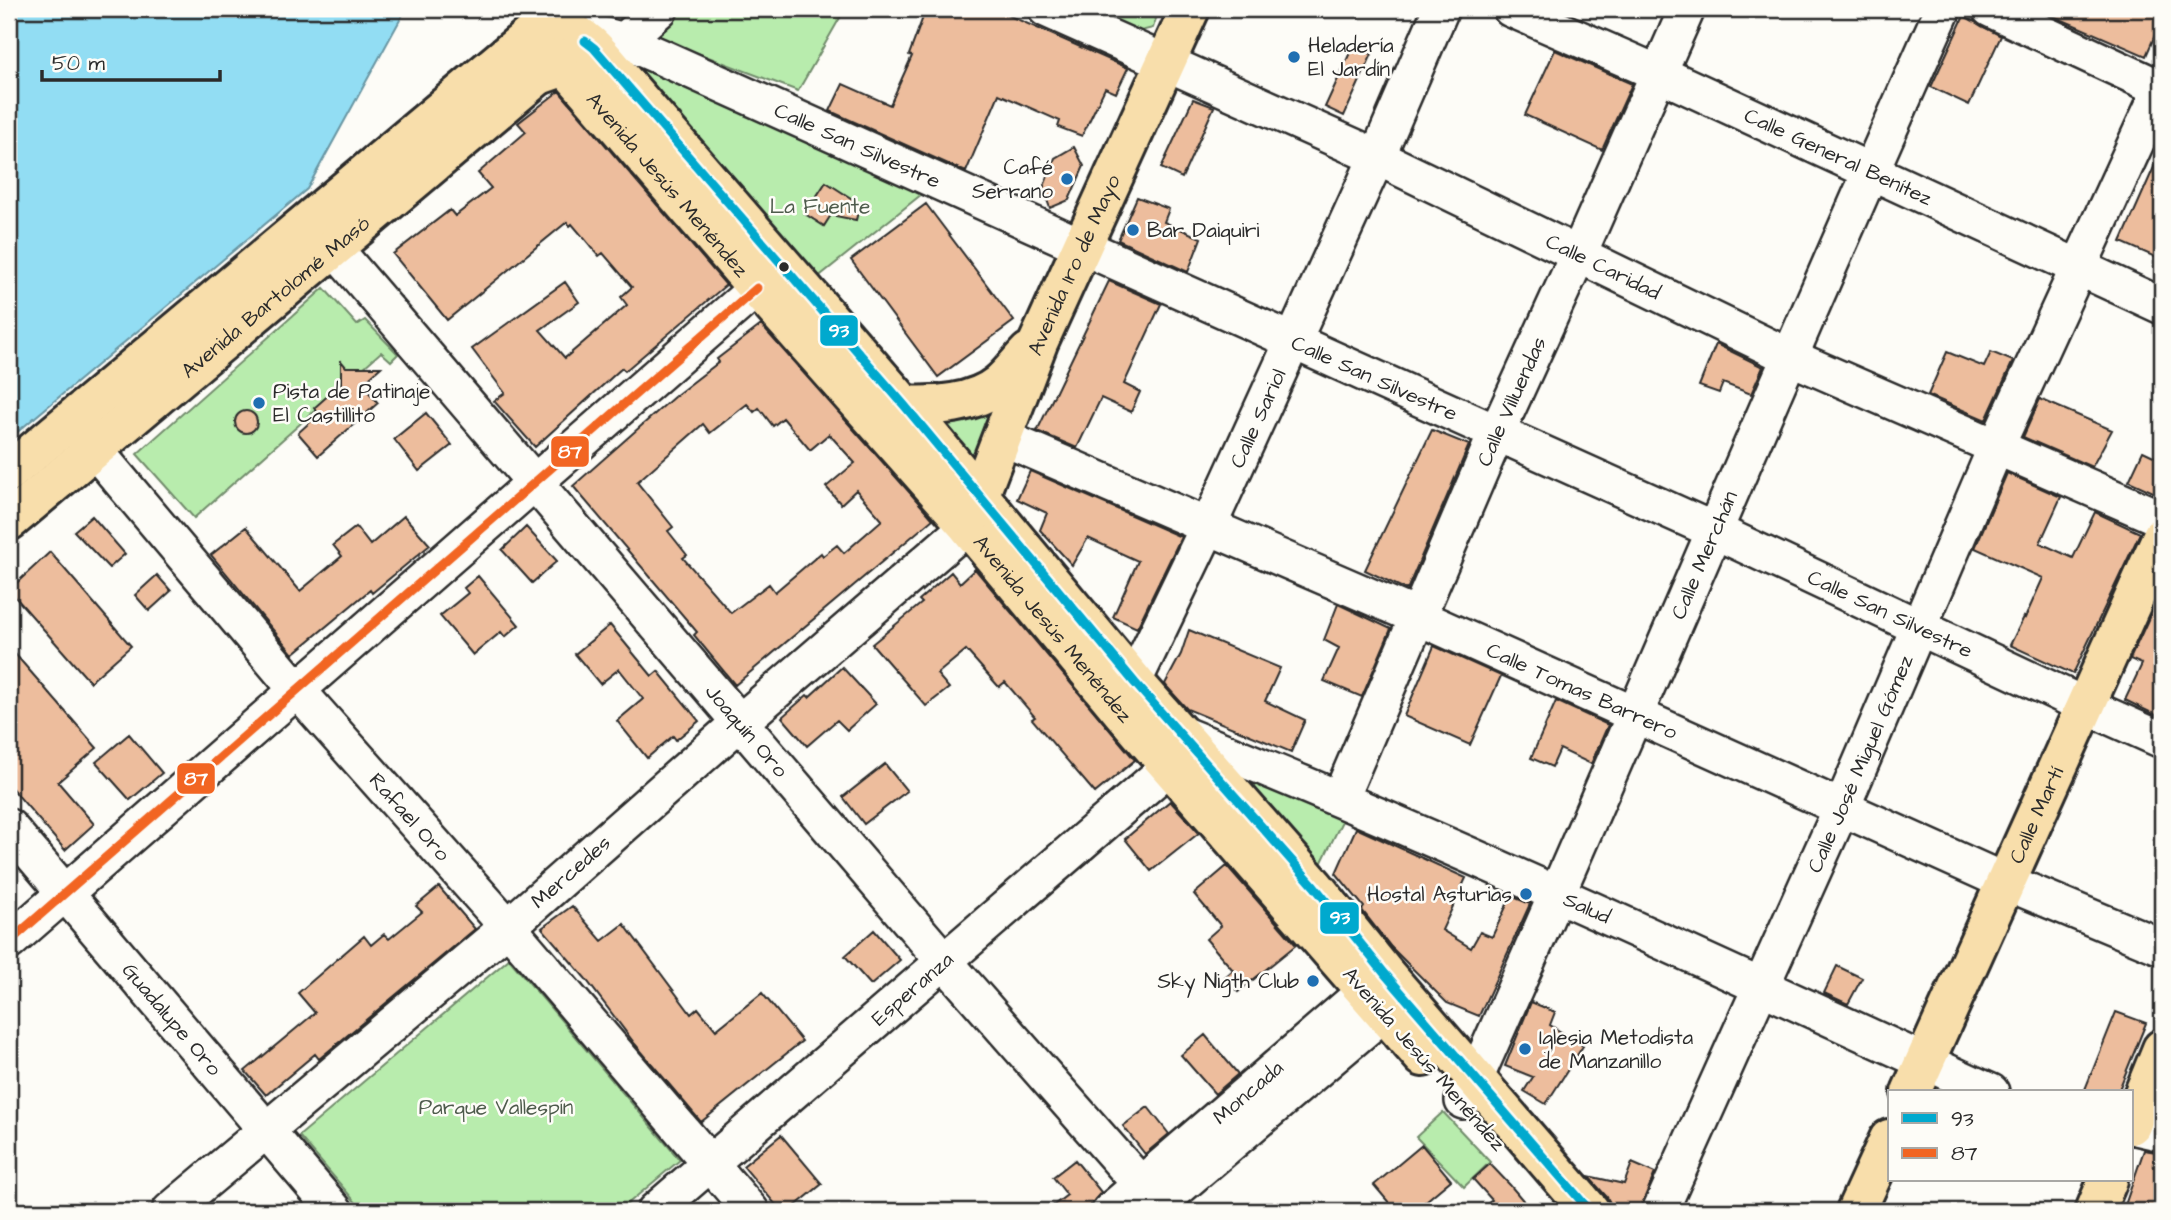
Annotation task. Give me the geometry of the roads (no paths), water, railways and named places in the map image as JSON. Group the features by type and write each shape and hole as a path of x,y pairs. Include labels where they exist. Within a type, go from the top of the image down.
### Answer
{"main road":[{"name":"Avenida 1ro de Mayo","path":"973,510 1038,343 1190,9"},
{"name":"Avenida Jesús Menéndez","path":"533,33 561,28 594,48 904,405 973,510 1009,531 1128,696"},
{"name":"Avenida Bartolomé Masó","path":"9,521 334,248 467,113 533,33"},
{"name":"Avenida Bartolomé Masó","path":"9,472 69,420 467,113 541,74 580,38"},
{"name":"Avenida Jesús Menéndez","path":"541,74 562,67 569,70 757,288 973,510 1128,696 1469,1090 1590,1211"},
{"path":"904,405 920,406 972,399 998,385 1038,343"},
{"path":"998,445 996,481 1009,531"},
{"name":"Calle Martí","path":"1918,1077 2162,536"},
{"path":"2132,1123 2162,1049"},
{"name":"Avenida Jesús Menéndez","path":"1469,1090 1557,1211"},
{"path":"1856,1211 1888,1141"},
{"path":"2095,1211 2107,1182"}],"street":[{"path":"624,41 660,9"},
{"name":"Calle Caridad","path":"1046,9 1377,156 1790,357 2162,519"},
{"name":"Calle Sariol","path":"1128,696 1208,527 1441,9"},
{"name":"Calle General Benítez","path":"1511,9 1658,73 2162,306"},
{"name":"Calle Villuendas","path":"1340,798 1497,432 1687,9"},
{"name":"Calle Merchán","path":"1469,1090 1558,894 1869,172 1943,9"},
{"path":"1990,9 2162,88"},
{"name":"Calle San Silvestre","path":"580,38 598,34 624,41 1715,531 2162,740"},
{"name":"Calle José Miguel Gómez","path":"1660,1211 1763,987 1996,447 2162,88"},
{"name":"Joaquín Oro","path":"334,248 1153,1203"},
{"path":"9,942 757,288"},
{"name":"Rafael Oro","path":"69,420 297,690 508,927 751,1211"},
{"name":"Calle Tomas Barrero","path":"998,445 1208,527 1418,617 2006,882 2162,947"},
{"name":"Mercedes","path":"170,1211 508,927 739,723 973,510"},
{"name":"Salud","path":"1175,750 1340,798 1763,987 1918,1077 1981,1090"},
{"name":"Esperanza","path":"654,1211 943,961 1175,750"},
{"name":"Guadalupe Oro","path":"9,827 335,1211"},
{"name":"Moncada","path":"1110,1211 1153,1203 1384,994"},
{"path":"2132,1125 2162,1133"}],"water":[{"path":"9,9 406,9 307,189 9,439"}],"place":[{"name":"Heladería El Jardín","path":"1294,57"},
{"name":"Café Serrano","path":"1067,179"},
{"name":"Bar Daiquiri","path":"1133,230"},
{"name":"Pista de Patinaje El Castillito","path":"259,403"},
{"name":"Hostal Asturias","path":"1526,894"},
{"name":"Sky Nigth Club","path":"1313,981"},
{"name":"Iglesia Metodista de Manzanillo","path":"1525,1049"}],"park label":[{"name":"La Fuente","path":"820,206"},
{"name":"Parque Vallespín","path":"496,1107"}]}
